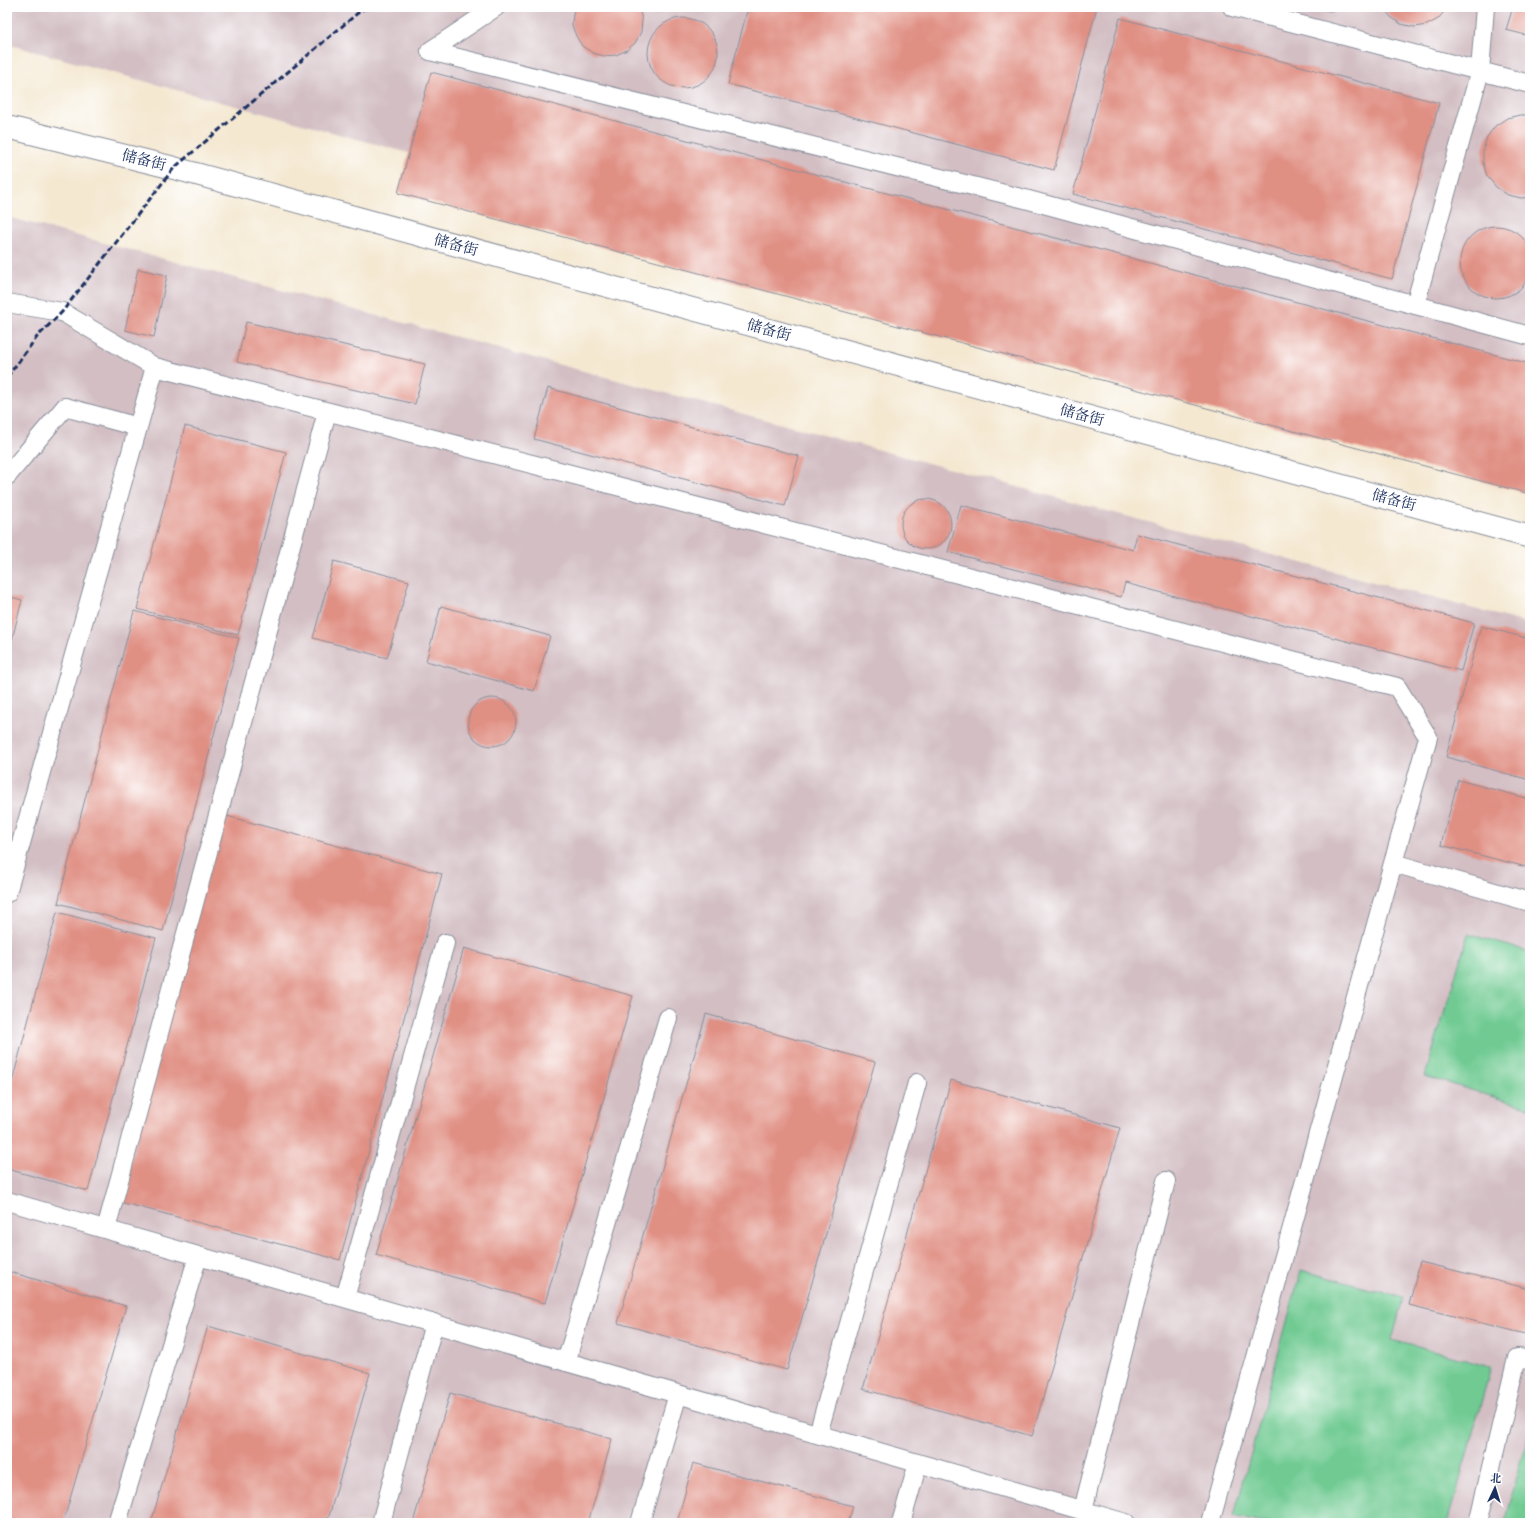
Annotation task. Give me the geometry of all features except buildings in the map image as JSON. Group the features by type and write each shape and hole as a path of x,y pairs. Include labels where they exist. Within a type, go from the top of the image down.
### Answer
{"street":[{"name":"储备街","path":"7,126 174,168 1530,537"}],"lane":[{"path":"496,7 430,50 1026,199 1530,336"},
{"path":"1232,7 1530,84"},
{"path":"1415,305 1480,71 1484,7"},
{"path":"7,303 62,312 155,367 1397,687 1428,737 1210,1523"},
{"path":"7,892 155,367"},
{"path":"7,476 66,407 138,427"},
{"path":"106,1229 327,412"},
{"path":"1394,863 1530,902"},
{"path":"345,1298 445,943"},
{"path":"566,1362 668,1018"},
{"path":"818,1434 917,1083"},
{"path":"1083,1510 1166,1181"},
{"path":"7,1201 1126,1523"},
{"path":"117,1523 198,1256"},
{"path":"382,1523 434,1324"},
{"path":"1478,1523 1517,1358 1530,1360"},
{"path":"640,1523 678,1394"},
{"path":"901,1523 918,1463"}],"shaded area":[{"path":"7,7 1530,7 1530,457 7,44"},
{"path":"7,217 1530,624 1530,1523 7,1523"}],"green space":[{"path":"1468,934 1530,952 1530,1108 1425,1076"},
{"path":"1301,1270 1403,1298 1392,1340 1491,1367 1448,1523 1261,1523 1234,1516"},
{"path":"1530,1424 1530,1523 1504,1523"}],"railway":[{"path":"7,377 37,337 62,312 174,168 359,12 367,7"}]}
